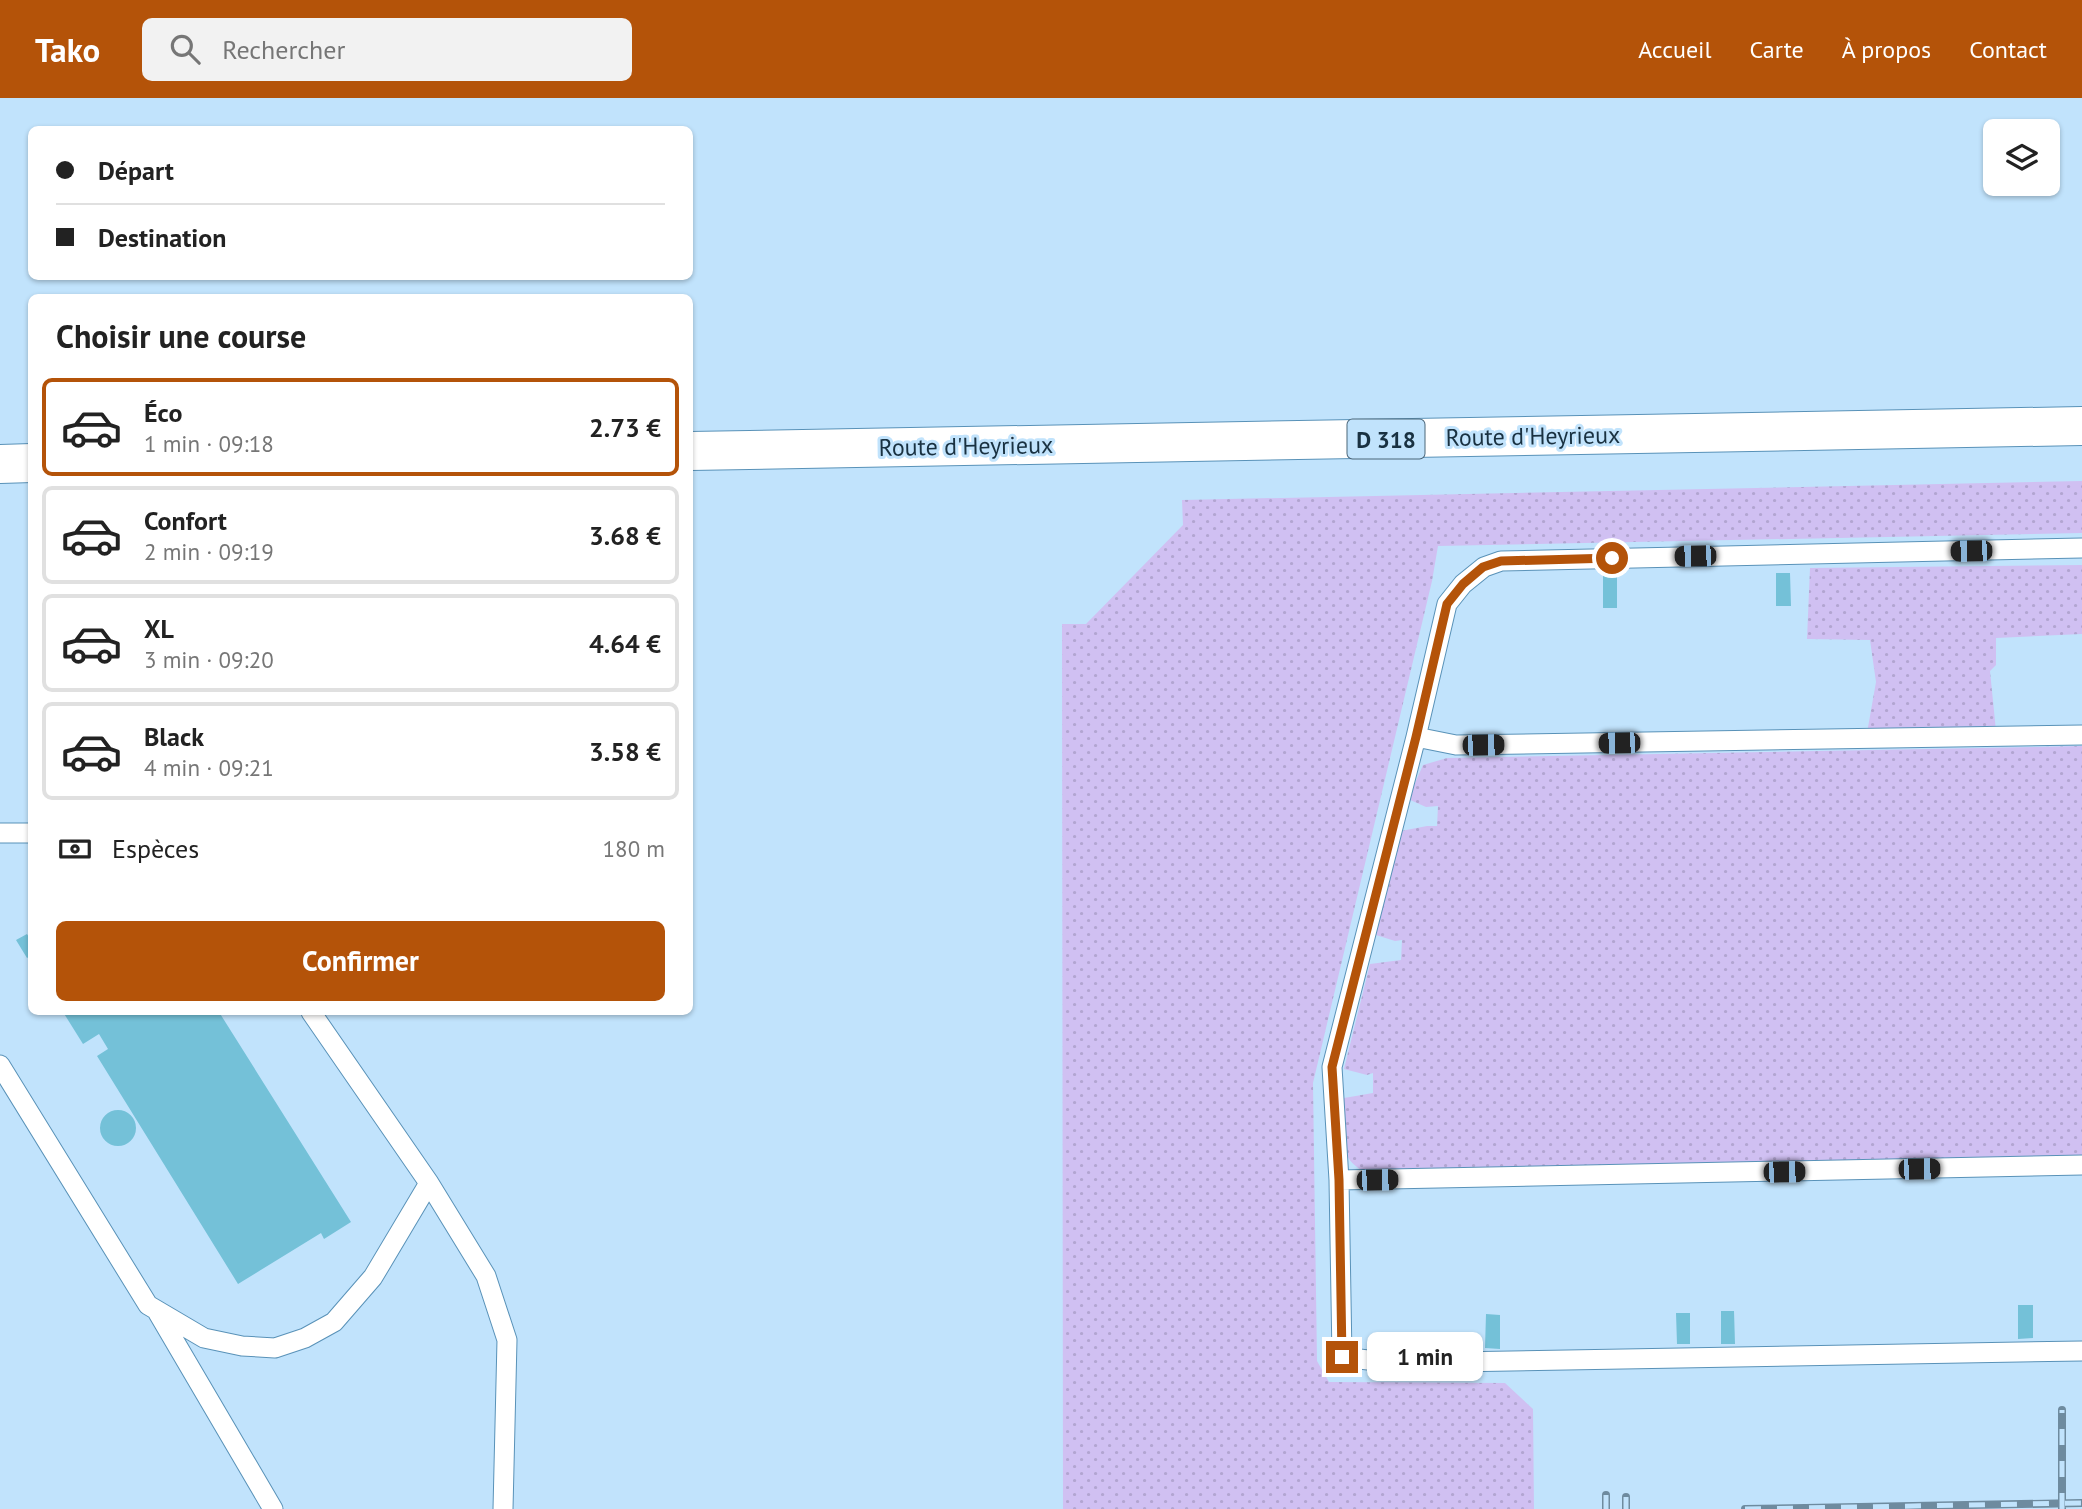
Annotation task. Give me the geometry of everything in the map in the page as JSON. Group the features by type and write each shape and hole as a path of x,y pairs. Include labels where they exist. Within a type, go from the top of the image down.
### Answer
{"main road":[{"name":"Route d'Heyrieux","path":"693,451 2082,426"},
{"path":"0,464 28,463"}],"lane":[{"path":"2082,548 1501,561 1483,567 1463,584 1447,604 1332,1067 1339,1180 1342,1357 1394,1363 2082,1351"},
{"path":"1416,737 1456,745 2082,735"},
{"path":"0,833 28,833"},
{"path":"313,1015 429,1183 486,1276 507,1340 503,1509"},
{"path":"0,1065 148,1306 204,1338 242,1346 275,1348 305,1338 334,1322 373,1277 429,1183"},
{"path":"1339,1180 2082,1165"},
{"path":"157,1312 273,1509"}],"shaded area":[{"path":"2082,481 2082,533 1438,546 1313,1083 1317,1361 1329,1382 1505,1383 1533,1409 1534,1509 1063,1509 1062,624 1086,624 1183,525 1182,500"},
{"path":"2082,565 2082,634 1996,638 1996,665 1990,671 1996,731 1867,733 1876,682 1870,640 1807,639 1810,568"},
{"path":"2082,746 2082,1159 1363,1171 1348,1157 1342,1139 1344,1098 1373,1093 1373,1073 1367,1075 1344,1069 1370,964 1401,960 1402,940 1395,941 1376,935 1401,831 1437,826 1438,806 1426,807 1408,799 1423,765 1447,758"}],"building":[{"path":"1776,573 1790,573 1791,606 1776,606"},
{"path":"1603,574 1617,574 1617,608 1603,608"},
{"path":"27,934 28,957 27,958 16,940"},
{"path":"65,1015 221,1015 351,1222 324,1239 321,1233 238,1284 97,1056 108,1049 99,1034 83,1044"},
{"path":"118,1110 131,1115 136,1128 131,1141 118,1146 105,1141 100,1128 105,1115"},
{"path":"2018,1305 2033,1305 2033,1338 2018,1339"},
{"path":"1721,1311 1734,1311 1735,1344 1721,1344"},
{"path":"1676,1313 1690,1313 1690,1344 1677,1344"},
{"path":"1486,1314 1500,1315 1500,1349 1485,1348"}],"railway":[{"path":"2062,1410 2062,1509"},
{"path":"1606,1495 1606,1509"},
{"path":"1626,1497 1626,1509"},
{"path":"1745,1509 2082,1503"}],"route":[{"path":"1342,1357 1339,1180 1332,1067 1447,604 1463,584 1483,567 1501,561 1612,558"}]}
